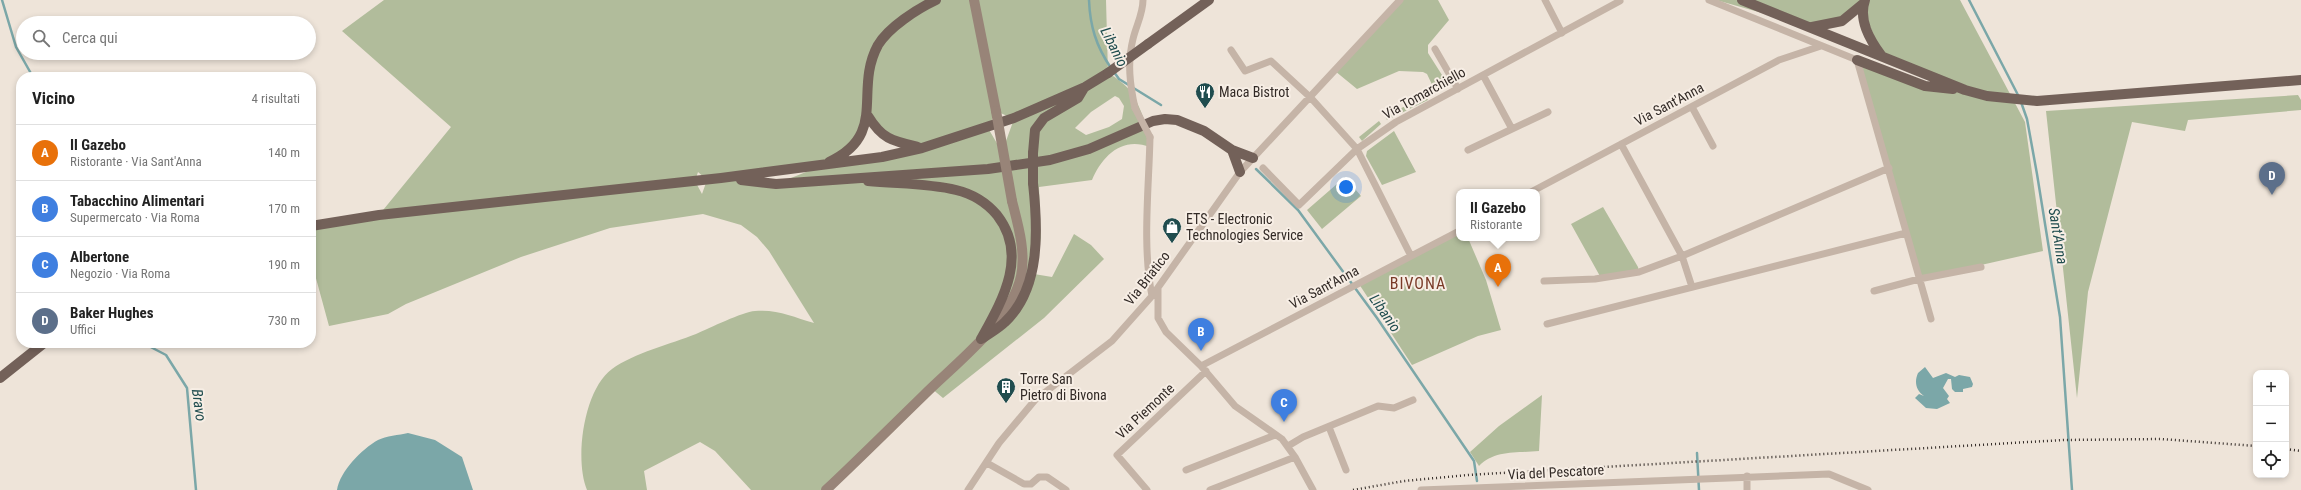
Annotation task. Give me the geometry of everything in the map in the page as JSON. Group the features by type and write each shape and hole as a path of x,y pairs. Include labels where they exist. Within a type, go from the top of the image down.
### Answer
{"main road":[{"path":"818,167 844,155 855,145 868,116 867,88 871,63 879,44 900,23 936,0"},
{"path":"316,225 379,215 818,167 882,157 922,148 1014,118 1085,87 1108,73 1209,0"},
{"path":"1742,0 1965,90 1987,96 2029,100 2301,80"},
{"path":"1812,27 1842,21 1864,2"},
{"path":"1864,2 1865,25 1870,41 1883,57"},
{"path":"1857,60 1925,86 1965,90"},
{"path":"981,339 1005,322 1027,289 1036,236 1033,183 1035,130 1044,118 1078,98 1085,87"},
{"path":"868,116 884,137 894,142 922,148"},
{"path":"721,178 776,184 842,178 988,169 1050,160 1089,149 1153,121 1165,119 1177,120 1204,132 1232,150 1253,158"},
{"path":"1232,150 1240,172"},
{"path":"842,178 956,190 986,203 1002,222 1008,237 1012,263 1006,292 981,339"},
{"path":"0,378 38,348"}],"street":[{"path":"826,490 981,339 1008,306 1020,276 1022,260 1020,233 1012,201 974,0"},
{"path":"1143,0 1143,10 1132,40 1129,80 1135,108 1150,137 1149,280 1152,296"},
{"name":"Via Briatico","path":"968,490 999,443 1035,400 1112,341 1152,296 1240,172 1311,98 1400,0"},
{"path":"1545,0 1562,33"},
{"path":"1709,0 1857,60 1931,319"},
{"name":"Via Tomarchiello","path":"1263,168 1299,204 1357,150 1396,122 1620,1"},
{"name":"Via Sant'Anna","path":"1538,189 1779,60 1821,46"},
{"path":"1435,48 1458,88"},
{"path":"1231,50 1245,71 1271,61 1311,98 1357,150 1410,256"},
{"path":"1483,75 1512,129"},
{"path":"1692,107 1713,146"},
{"path":"1468,150 1548,112"},
{"path":"1621,144 1682,256 1692,287"},
{"path":"1544,281 1595,279 1640,272 1682,256 1889,168"},
{"name":"Via Sant'Anna","path":"1204,369 1349,289 1456,233"},
{"path":"1546,324 1906,233"},
{"path":"1874,291 1920,279 1981,267"},
{"path":"1158,289 1158,318 1166,332 1204,369 1235,406 1288,446 1313,490"},
{"name":"Via Piemonte","path":"1147,490 1117,455 1204,369"},
{"path":"1288,446 1378,406 1394,408 1413,400"},
{"path":"1329,427 1346,470"},
{"path":"1186,470 1275,435"},
{"path":"1210,490 1295,458"},
{"path":"987,463 1024,484 1031,484 1039,477 1047,477 1066,490"},
{"name":"Via del Pescatore","path":"1421,490 1434,488 1477,489 1692,478 1829,474 1868,490"},
{"path":"1747,476 1747,490"}],"green space":[{"path":"384,0 1106,0 1108,73 1127,87 1132,93 1144,120 1150,141 1150,147 1140,144 1131,144 1114,150 1101,163 1092,180 1039,187 1041,238 1034,274 1052,277 1074,234 1091,245 1104,259 1044,318 943,398 931,388 826,490 751,490 715,451 700,442 644,471 647,490 587,490 583,477 581,461 584,425 594,392 602,379 612,369 631,358 696,334 749,312 778,312 814,323 769,251 757,237 741,225 703,214 610,228 521,257 406,304 388,314 329,326 316,278 316,225 379,215 451,127 342,31","holes":["1115,96 1119,98 1124,106 1122,119 1109,127 1086,135 1075,128 1091,112","996,111 1014,119 1002,152 988,128","868,116 894,142 921,148 821,165 855,145","816,168 776,184 724,178","698,172 707,180 702,194 695,181"]},
{"path":"1400,0 1438,0 1449,20 1428,45 1428,53 1449,86 1436,93 1427,74 1423,72 1399,71 1357,89 1335,71"},
{"path":"1716,0 1960,0 2025,122 2043,251 1919,279 1857,60 1925,86 1963,89 1883,57 1864,12 1855,12 1812,27"},
{"path":"2298,95 2301,100 2301,110 2188,120 2185,131 2132,122 2088,292 2077,398 2046,111"},
{"path":"1426,96 1428,100 1387,120 1385,116"},
{"path":"1379,121 1381,124 1362,141 1359,137"},
{"path":"1394,131 1416,172 1382,185 1366,156 1367,151"},
{"path":"1345,177 1361,196 1322,229 1307,210"},
{"path":"1603,207 1638,267 1639,272 1601,278 1571,224"},
{"path":"1456,233 1456,241 1469,241 1486,280 1501,330 1478,336 1412,365 1359,284"},
{"path":"1542,395 1539,451 1515,452 1499,455 1492,457 1479,466 1470,452 1499,426"}],"water":[{"path":"1925,367 1933,378 1946,373 1955,377 1959,375 1970,377 1973,384 1972,387 1963,389 1963,392 1955,392 1952,389 1951,379 1948,379 1943,388 1949,396 1947,399 1950,403 1937,409 1926,408 1915,398 1919,394 1924,396 1916,386 1916,380 1918,373"},
{"path":"408,433 435,440 462,457 473,490 337,490 342,475 365,449 378,440"}],"waterway":[{"name":"Bravo","path":"2,0 16,47"},
{"name":"Libanio","path":"1089,0 1092,27 1101,52 1111,68"},
{"name":"Sant'Anna","path":"1969,0 2019,97"},
{"name":"Bravo","path":"23,60 30,72"},
{"name":"Libanio","path":"1114,72 1119,79 1161,105"},
{"name":"Sant'Anna","path":"2021,102 2027,119 2037,174 2060,317 2072,490"},
{"name":"Libanio","path":"1256,169 1298,210 1377,318 1474,461 1477,481"},
{"name":"Bravo","path":"153,348 166,355 187,388 196,490"},
{"path":"1697,453 1699,490"}],"railway":[{"path":"1353,490 1404,481 1468,475 2063,440 2161,439 2253,446"},
{"path":"2289,449 2301,451"}],"place":[{"name":"Maca Bistrot","path":"1205,109"},
{"name":"Baker Hughes","path":"2272,195"},
{"name":"ETS - Electronic Technologies Service","path":"1172,244"},
{"name":"Il Gazebo","path":"1498,287"},
{"name":"Tabacchino Alimentari","path":"1201,351"},
{"name":"Torre San Pietro di Bivona","path":"1006,404"},
{"name":"Albertone","path":"1284,422"}],"district":[{"name":"BIVONA","path":"1418,283"}]}
